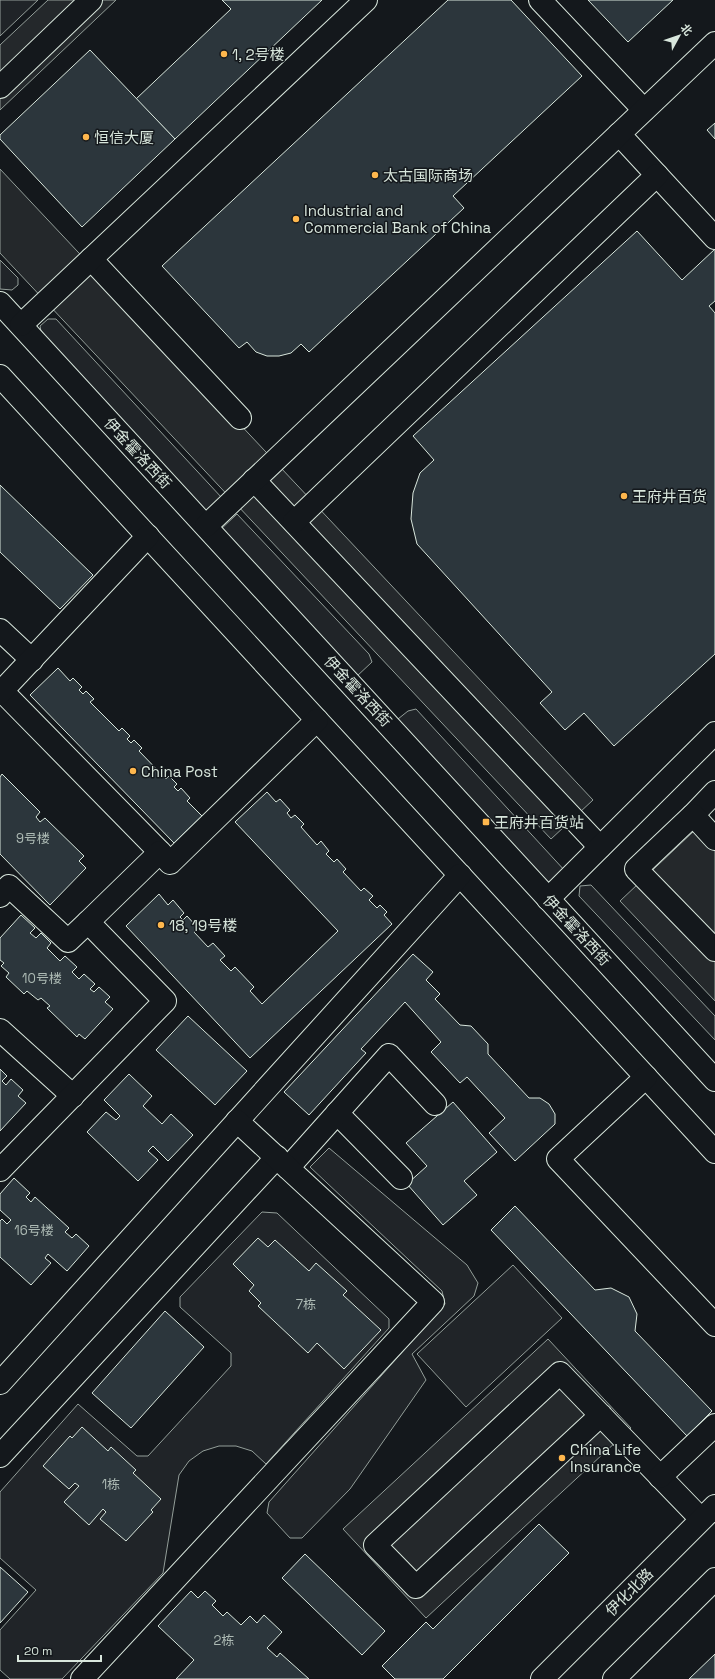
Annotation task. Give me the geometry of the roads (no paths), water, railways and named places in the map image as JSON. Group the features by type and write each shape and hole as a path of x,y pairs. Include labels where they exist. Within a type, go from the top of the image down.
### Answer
{"street":[{"path":"0,87 91,0"},
{"path":"21,325 366,0"},
{"path":"540,0 644,110"},
{"path":"206,526 715,43"},
{"path":"619,134 715,238"},
{"path":"294,522 657,175"},
{"path":"91,259 240,418"},
{"name":"伊金霍洛西街","path":"0,303 715,1080"},
{"path":"0,376 715,1152"},
{"path":"254,480 600,847"},
{"path":"148,536 1,692 160,852 170,864 317,720"},
{"path":"0,630 32,660"},
{"path":"548,898 715,733"},
{"path":"715,792 636,869 715,950"},
{"path":"693,815 715,839"},
{"path":"0,896 9,886 68,941 160,852"},
{"path":"0,1383 460,875"},
{"path":"0,1170 165,1001 88,922"},
{"path":"0,1030 73,1096"},
{"path":"0,1456 282,1163 337,1113 389,1055 435,1104"},
{"path":"646,1077 558,1159 715,1325"},
{"path":"337,1113 401,1178"},
{"path":"82,1679 433,1302 237,1121"},
{"path":"601,1415 416,1587 375,1545 560,1373 601,1415 660,1477 708,1512"},
{"path":"660,1477 715,1426"},
{"name":"伊化北路","path":"542,1679 708,1512"},
{"path":"614,1679 715,1578"}],"place":[{"name":"1, 2号楼","path":"224,54"},
{"name":"恒信大厦","path":"86,137"},
{"name":"太古国际商场","path":"375,175"},
{"name":"Industrial and Commercial Bank of China","path":"296,219"},
{"name":"王府井百货","path":"624,496"},
{"name":"China Post","path":"133,771"},
{"name":"王府井百货站","path":"486,822"},
{"name":"18, 19号楼","path":"161,925"},
{"name":"China Life Insurance","path":"562,1458"}]}
